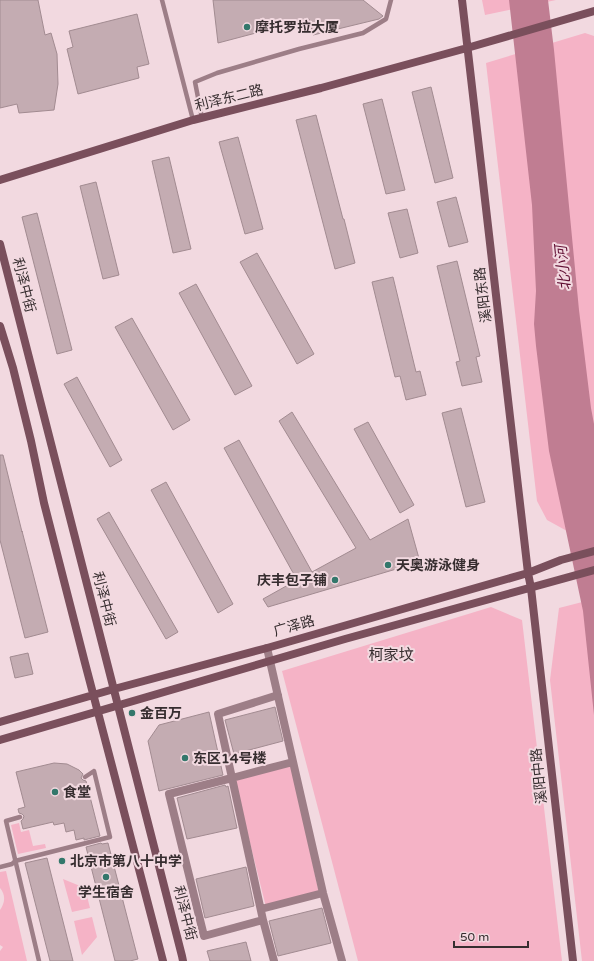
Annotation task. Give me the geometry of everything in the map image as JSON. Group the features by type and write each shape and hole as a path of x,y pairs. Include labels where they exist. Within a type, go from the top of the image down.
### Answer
{"street":[{"name":"溪阳东路","path":"462,0 531,588"},
{"name":"利泽东二路","path":"0,180 197,119 313,90 468,48 594,11"},
{"name":"利泽中街","path":"0,244 183,961"},
{"path":"0,326 13,368 32,441 44,503 163,961"},
{"name":"广泽路","path":"0,722 114,689 267,648 528,572 561,560 594,551"},
{"name":"广泽路","path":"0,740 119,706 270,660 594,570"},
{"name":"溪阳中路","path":"531,588 573,961"},
{"path":"267,648 323,893 342,961"},
{"path":"274,961 263,920 218,714 278,695"},
{"path":"263,920 204,936 169,794 293,762"},
{"path":"261,909 323,893"}],"lane":[{"path":"162,0 197,119"},
{"path":"197,119 195,82 216,74 298,49 363,33 386,19 391,0"},
{"path":"0,867 12,864 15,861 110,837 94,771 85,777"},
{"path":"20,817 6,820 38,961"}],"shaded area":[{"path":"482,0 556,0 485,15"},
{"path":"585,33 594,36 594,524 567,531 547,520 537,501 486,63"},
{"path":"594,599 594,961 582,961 550,680 559,608"},
{"path":"491,607 522,620 562,961 358,961 282,671"},
{"path":"291,764 319,893 266,907 234,779"},
{"path":"19,823 21,832 29,830 33,846 45,844 46,848 18,854 11,825"},
{"path":"6,871 27,961 0,961 0,951 3,947 0,945 0,910 4,899 0,888 0,872"},
{"path":"63,879 85,888 90,908 72,912"},
{"path":"92,917 97,937 82,955 74,921"}],"water":[{"name":"北小河","path":"509,0 548,0 554,50 579,310 594,424 594,715 583,611 549,451 536,346 534,324 536,291 532,205"}],"building":[{"path":"0,0 38,0 45,35 51,33 57,54 58,84 54,110 19,113 17,104 0,108"},
{"name":"摩托罗拉大厦","path":"213,0 363,0 383,16 379,19 313,35 309,19 218,43"},
{"path":"137,14 149,64 137,67 139,78 78,94 67,49 73,47 69,31"},
{"path":"431,87 453,178 435,183 412,92"},
{"path":"382,99 405,190 386,194 363,104"},
{"path":"316,115 355,263 335,269 296,120"},
{"path":"238,137 263,229 245,234 219,142"},
{"path":"169,157 191,249 173,253 152,161"},
{"path":"96,182 119,275 103,279 80,186"},
{"path":"456,197 468,242 449,247 437,202"},
{"path":"407,209 418,253 400,258 388,213"},
{"path":"37,213 72,350 57,354 22,217"},
{"path":"257,253 314,354 297,364 240,262"},
{"path":"457,261 480,356 476,357 482,382 462,386 456,362 460,361 437,266"},
{"path":"393,277 416,372 420,371 426,395 406,400 400,376 395,377 372,282"},
{"path":"196,284 252,386 235,395 179,293"},
{"path":"132,318 190,420 173,430 115,327"},
{"path":"77,377 122,460 110,467 64,384"},
{"path":"461,408 485,502 466,507 442,413"},
{"path":"292,412 370,540 408,519 420,562 268,607 263,599 297,580 224,448 239,440 312,572 356,548 279,421"},
{"path":"368,422 414,505 400,513 354,429"},
{"path":"0,455 3,455 48,632 25,638 0,540"},
{"path":"166,482 233,604 218,613 151,490"},
{"path":"109,512 178,632 166,639 97,519"},
{"path":"28,653 33,674 15,678 10,657"},
{"path":"275,707 283,741 234,754 225,720"},
{"name":"东区14号楼","path":"209,712 223,775 159,791 148,741 159,725"},
{"name":"食堂","path":"54,763 67,764 79,770 83,774 81,778 86,781 100,836 84,840 84,838 76,840 74,830 66,832 64,823 54,825 53,822 23,829 21,821 24,816 19,813 18,809 25,807 16,772"},
{"path":"225,785 226,787 228,786 237,828 187,839 177,798"},
{"name":"学生宿舍","path":"101,843 108,843 138,959 130,961 115,961 86,847"},
{"name":"学生宿舍","path":"47,858 73,961 50,961 25,863"},
{"path":"246,867 254,906 205,918 196,879"},
{"path":"322,908 331,943 278,956 269,921"},
{"path":"246,942 251,961 210,961 207,951"}],"place":[{"name":"摩托罗拉大厦","path":"247,27"},
{"name":"天奥游泳健身","path":"388,565"},
{"name":"庆丰包子铺","path":"335,580"},
{"name":"金百万","path":"132,713"},
{"name":"东区14号楼","path":"185,758"},
{"name":"食堂","path":"55,792"},
{"name":"北京市第八十中学","path":"62,861"},
{"name":"学生宿舍","path":"106,877"}],"district":[{"name":"柯家坟","path":"391,655"}]}
